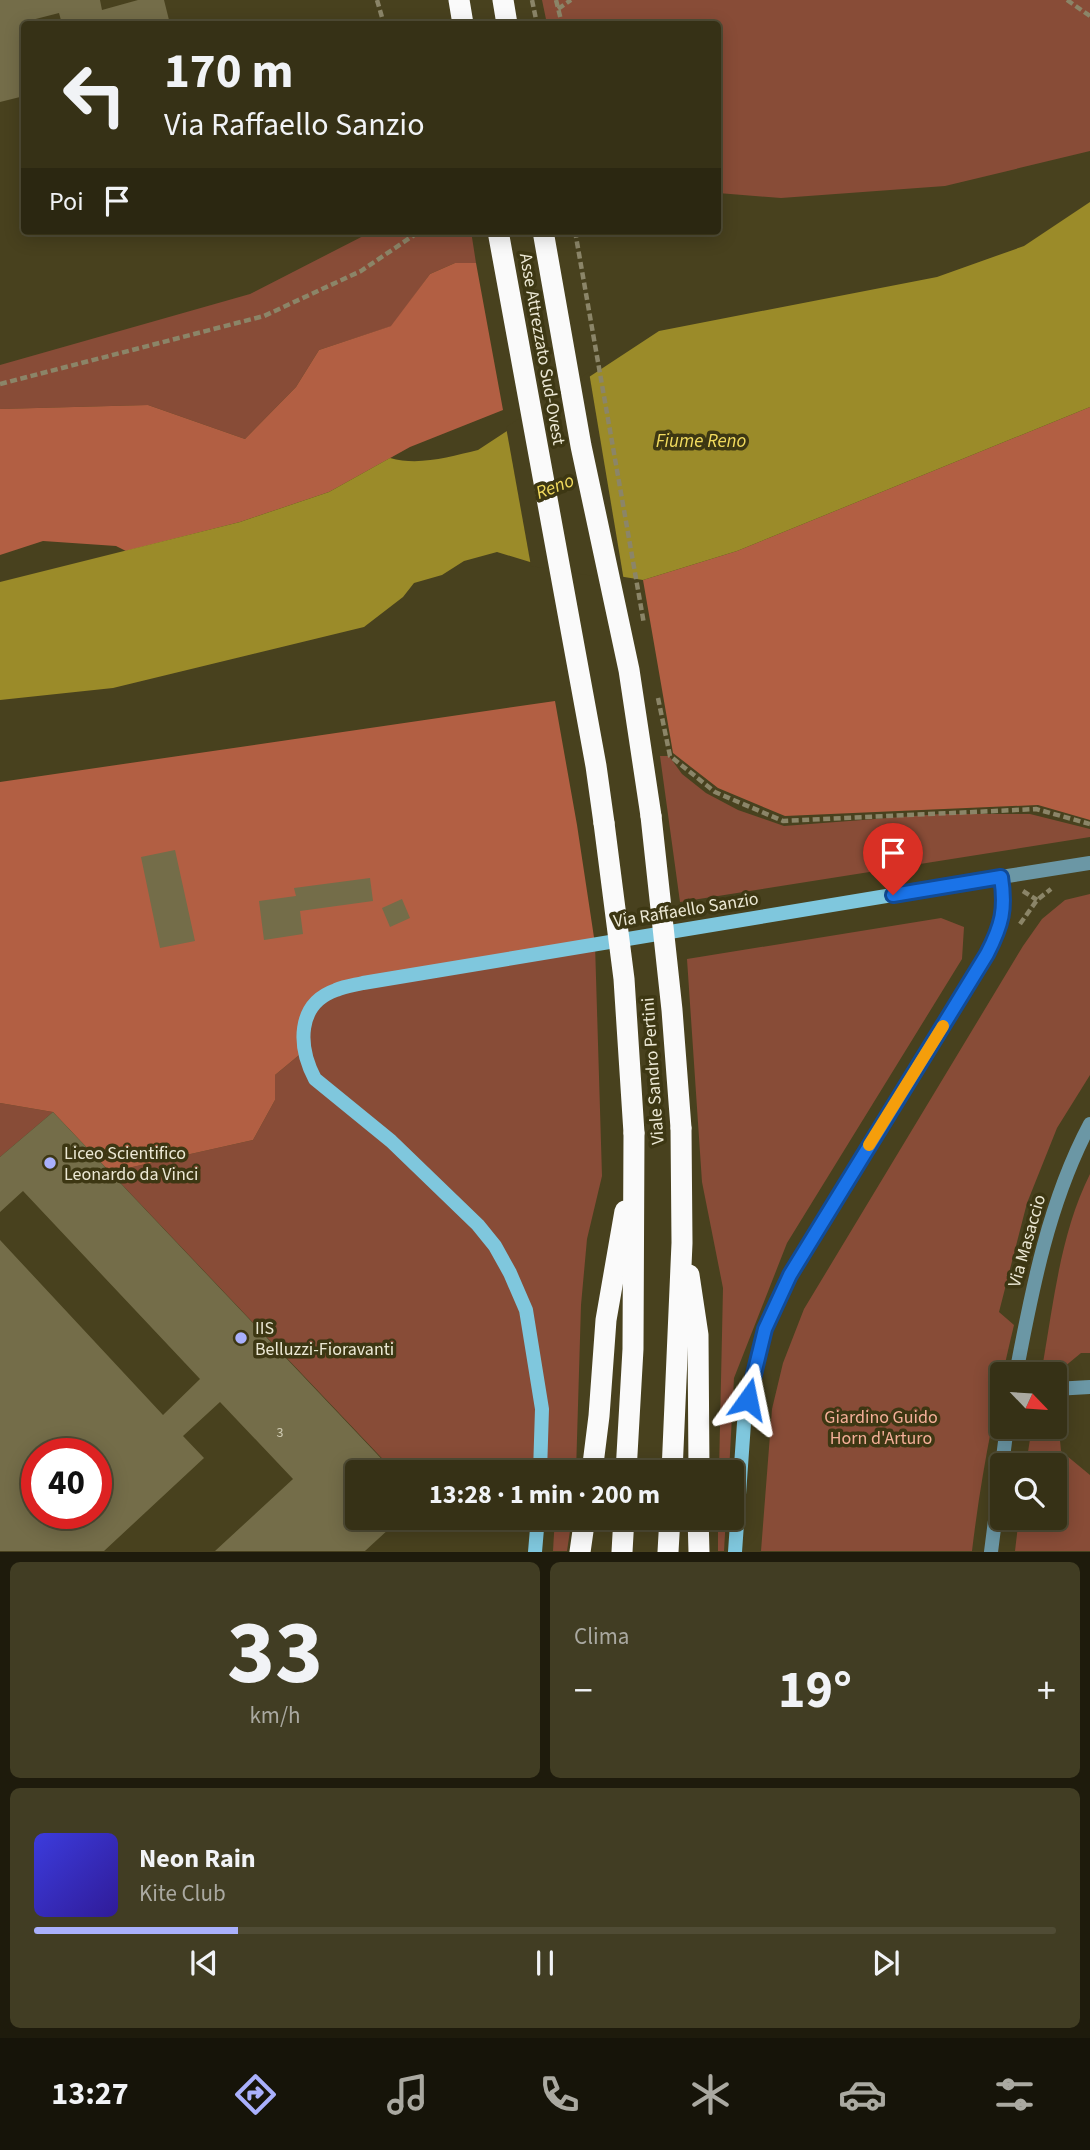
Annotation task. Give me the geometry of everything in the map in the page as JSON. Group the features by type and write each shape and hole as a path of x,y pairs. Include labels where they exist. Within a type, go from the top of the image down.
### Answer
{"highway":[{"path":"459,0 462,21"},
{"path":"503,0 506,21"},
{"name":"Asse Attrezzato Sud-Ovest","path":"499,235 580,681"},
{"name":"Asse Attrezzato Sud-Ovest","path":"544,235 581,446 629,670"},
{"name":"Viale Sandro Pertini","path":"629,670 662,897 681,1128 682,1243 673,1460"},
{"name":"Viale Sandro Pertini","path":"580,681 604,823 624,979 634,1133 633,1349 627,1460"},
{"path":"594,1460 606,1320 632,1167"},
{"path":"682,1243 698,1335 699,1460"},
{"path":"580,1552 583,1530"},
{"path":"622,1552 623,1530"},
{"path":"668,1552 669,1530"},
{"path":"698,1530 699,1552"}],"street":[{"name":"Via Raffaello Sanzio","path":"540,1460 542,1409 526,1310 510,1273 495,1246 478,1225 391,1141 315,1079 308,1066 302,1038 304,1022 313,1005 336,989 363,983 1090,863"},
{"path":"735,1552 744,1423 765,1329 790,1275 997,935 1004,911 1001,877"},
{"name":"Via Masaccio","path":"1018,1362 1031,1296 1051,1224 1066,1177 1090,1124"},
{"path":"1068,1388 1090,1387"},
{"path":"991,1552 1005,1439"},
{"path":"535,1552 537,1530"}],"path":[{"path":"377,0 383,21"},
{"path":"532,0 536,21"},
{"path":"556,0 561,21"},
{"path":"558,9 571,0"},
{"path":"1067,0 1090,16"},
{"path":"0,384 264,316 361,271 414,235"},
{"path":"576,235 646,632"},
{"path":"658,697 670,756 715,792 783,821 1037,809 1090,824"},
{"path":"1013,934 1037,900 1055,887"}],"green space":[{"path":"542,0 1090,0 1090,151 945,186 781,198 721,193 721,21 546,21"},
{"path":"365,235 472,235 476,263 455,263 430,274 392,326 319,350 296,387 245,439 148,405 0,409 0,365 250,294"},
{"path":"660,756 669,756 682,774 706,793 738,810 784,826 940,814 1030,814 1090,829 1090,837 680,902"},
{"name":"Giardino Guido Horn d'Arturo","path":"1090,894 1090,1075 1057,1128 1027,1203 999,1312 1014,1325 1005,1362 990,1362 990,1438 972,1551 761,1551 772,1409 783,1363 804,1309 1023,946 1042,919 1065,900"},
{"path":"941,918 964,927 962,959 787,1243 734,1378 730,1460 719,1460 723,1288 702,1182 687,959"},
{"path":"595,944 602,1176 587,1239 581,1305 576,1460 384,1460 110,1172 253,1140 275,1100 275,1075 304,1051 304,1022 324,996"},
{"path":"0,1103 53,1112 0,1157"},
{"path":"1090,1174 1090,1353 1081,1353 1068,1364 1043,1362 1065,1242"},
{"path":"1030,1439 1060,1439 1063,1453 1028,1453"},
{"path":"1067,1456 1090,1475 1090,1551 1015,1551 1017,1530 1067,1530"},
{"path":"554,1530 570,1530 567,1551 553,1551"},
{"path":"718,1530 725,1530 724,1551 718,1551"}],"shaded area":[{"path":"455,263 476,263 503,410 410,447 329,492 240,522 126,551 116,546 43,541 0,555 0,409 148,405 245,439 296,387 319,350 391,326 430,274"},
{"path":"1090,407 1090,820 1038,805 785,816 718,788 673,753 643,580 737,551"},
{"path":"555,701 595,944 336,989 304,1022 304,1051 275,1075 275,1100 253,1140 110,1172 53,1112 0,1103 0,782"}],"water":[{"name":"Fiume Reno","path":"1090,202 1090,407 737,551 643,580 530,562 497,552 464,561 442,575 414,583 403,597 364,627 113,688 0,700 0,582 240,522 329,492 390,458 423,461 478,450 659,331 937,277 1024,246"}],"pier":[{"path":"589,372 624,581 531,566 506,427"}],"building":[{"path":"0,0 100,0 102,10 138,0 164,0 169,21 61,21 59,13 21,21 21,97 0,102"},
{"path":"175,850 195,941 160,948 141,857"},
{"path":"370,878 373,901 300,911 303,934 264,940 259,901 296,896 294,888"},
{"path":"402,899 410,918 390,927 382,908"},
{"path":"53,1112 383,1460 345,1460 345,1530 388,1530 365,1551 215,1551 293,1479 220,1402 183,1436 204,1458 104,1551 0,1551 0,1240 163,1415 200,1379 23,1191 0,1212 0,1157"}],"slow traffic":[{"path":"869,1145 943,1026"}],"place":[{"name":"Liceo Scientifico Leonardo da Vinci","path":"50,1163"},
{"name":"IIS Belluzzi-Fioravanti","path":"241,1338"}],"route":[{"path":"748,1399 765,1329 790,1275 987,954 997,935 1004,911 1001,877 893,895"}],"water label":[{"name":"Reno","path":"555,487"}]}
